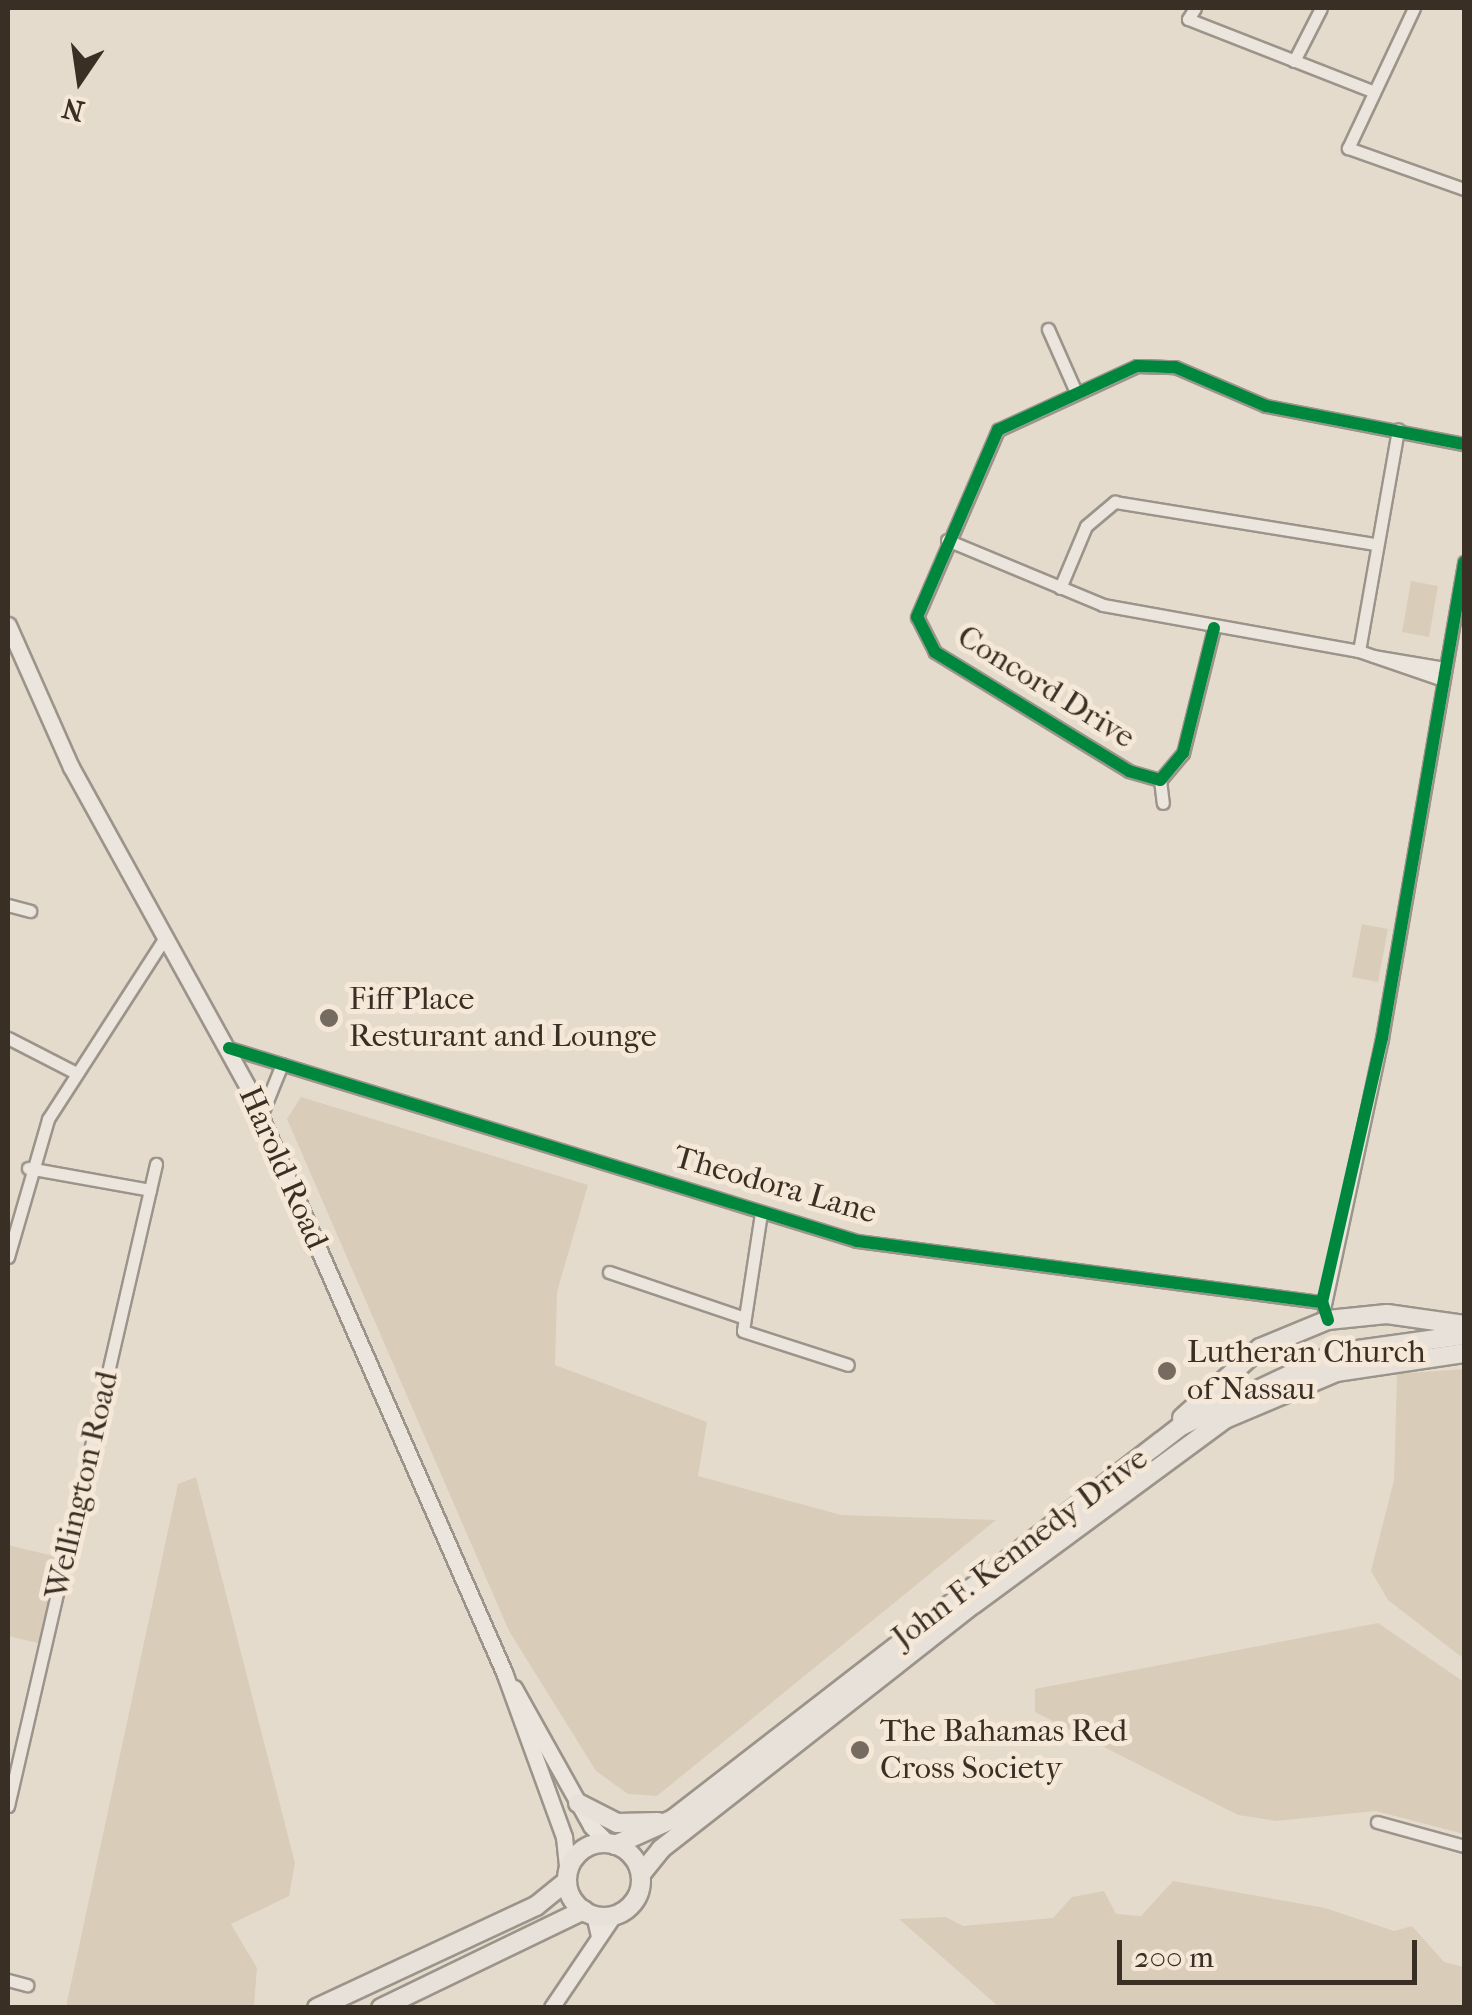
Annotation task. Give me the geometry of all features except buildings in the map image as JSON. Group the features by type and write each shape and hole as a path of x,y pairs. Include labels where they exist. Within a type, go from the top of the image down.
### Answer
{"highway":[{"path":"1165,1437 1260,1348 1325,1311 1387,1314 1464,1325"},
{"name":"John F. Kennedy Drive","path":"317,2008 536,1906 568,1877 582,1851 612,1844 673,1819 1165,1437 1336,1353 1464,1335"},
{"name":"John F. Kennedy Drive","path":"615,1915 636,1898 640,1874 671,1840 974,1604 1225,1418 1336,1372 1464,1354"},
{"path":"578,1804 618,1823 673,1819"},
{"path":"612,1844 640,1874"},
{"path":"568,1877 589,1912"},
{"path":"381,2008 589,1912 615,1915"}],"main road":[{"name":"Harold Road","path":"8,625 71,767 229,1048 260,1116 504,1672 564,1837 568,1877"},
{"name":"Harold Road","path":"504,1672 578,1804 612,1844"}],"street":[{"path":"1194,8 1188,19 1374,92"},
{"path":"1294,60 1321,8"},
{"path":"1414,8 1348,148 1464,189"},
{"path":"1048,329 1075,390"},
{"name":"Concord Drive","path":"1214,628 1183,752 1160,780 1128,771 934,652 917,617 947,540 998,430 1075,390 1162,364 1266,406 1464,444"},
{"path":"1359,651 1398,429"},
{"path":"1060,588 1086,526 1115,502 1375,544"},
{"path":"947,540 1114,608 1359,651 1444,674"},
{"path":"1325,1311 1382,1038 1464,562"},
{"path":"1160,780 1163,803"},
{"path":"8,905 30,911"},
{"path":"8,1256 28,1168 76,1074 164,938"},
{"path":"8,1038 76,1074"},
{"name":"Theodora Lane","path":"229,1048 761,1213 892,1247 1325,1311"},
{"path":"260,1116 282,1064"},
{"name":"Wellington Road","path":"8,1806 156,1164"},
{"path":"28,1168 150,1190"},
{"path":"761,1213 742,1317 743,1331 754,1339 848,1365"},
{"path":"609,1272 742,1317"},
{"path":"1377,1822 1464,1846"},
{"path":"589,1912 599,1936"},
{"path":"552,2008 615,1915"},
{"path":"8,1980 27,1985"}],"shaded area":[{"path":"1411,581 1438,586 1429,637 1402,632"},
{"path":"1362,924 1388,929 1378,982 1352,977"},
{"path":"301,1097 588,1185 557,1292 555,1365 707,1422 698,1476 841,1515 996,1520 657,1796 628,1794 596,1771 509,1631 287,1119"},
{"path":"1464,1369 1464,1659 1388,1600 1371,1571 1394,1480 1397,1374"},
{"path":"196,1477 295,1863 289,1896 231,1924 257,1968 254,2007 66,2007 178,1484"},
{"path":"8,1545 62,1558 42,1644 8,1636"},
{"path":"1378,1623 1464,1682 1464,1834 1376,1811 1276,1821 1238,1815 1035,1712 1035,1689"},
{"path":"1173,1881 1325,1908 1394,1931 1412,1926 1444,1962 1464,1967 1464,2007 999,2007 899,1919 946,1917 963,1926 1053,1918 1072,1897 1104,1891 1116,1914 1141,1916"}],"cycle path":[{"path":"1214,628 1183,753 1160,780 1129,771 935,652 917,617 998,430 1137,366 1175,367 1266,406 1464,444"},
{"path":"1328,1320 1322,1302 1382,1038 1464,562"},
{"path":"229,1048 857,1241 1322,1302"}],"place":[{"name":"Fiff Place Resturant and Lounge","path":"329,1018"},
{"name":"Lutheran Church of Nassau","path":"1167,1371"},
{"name":"The Bahamas Red Cross Society","path":"860,1750"}]}
